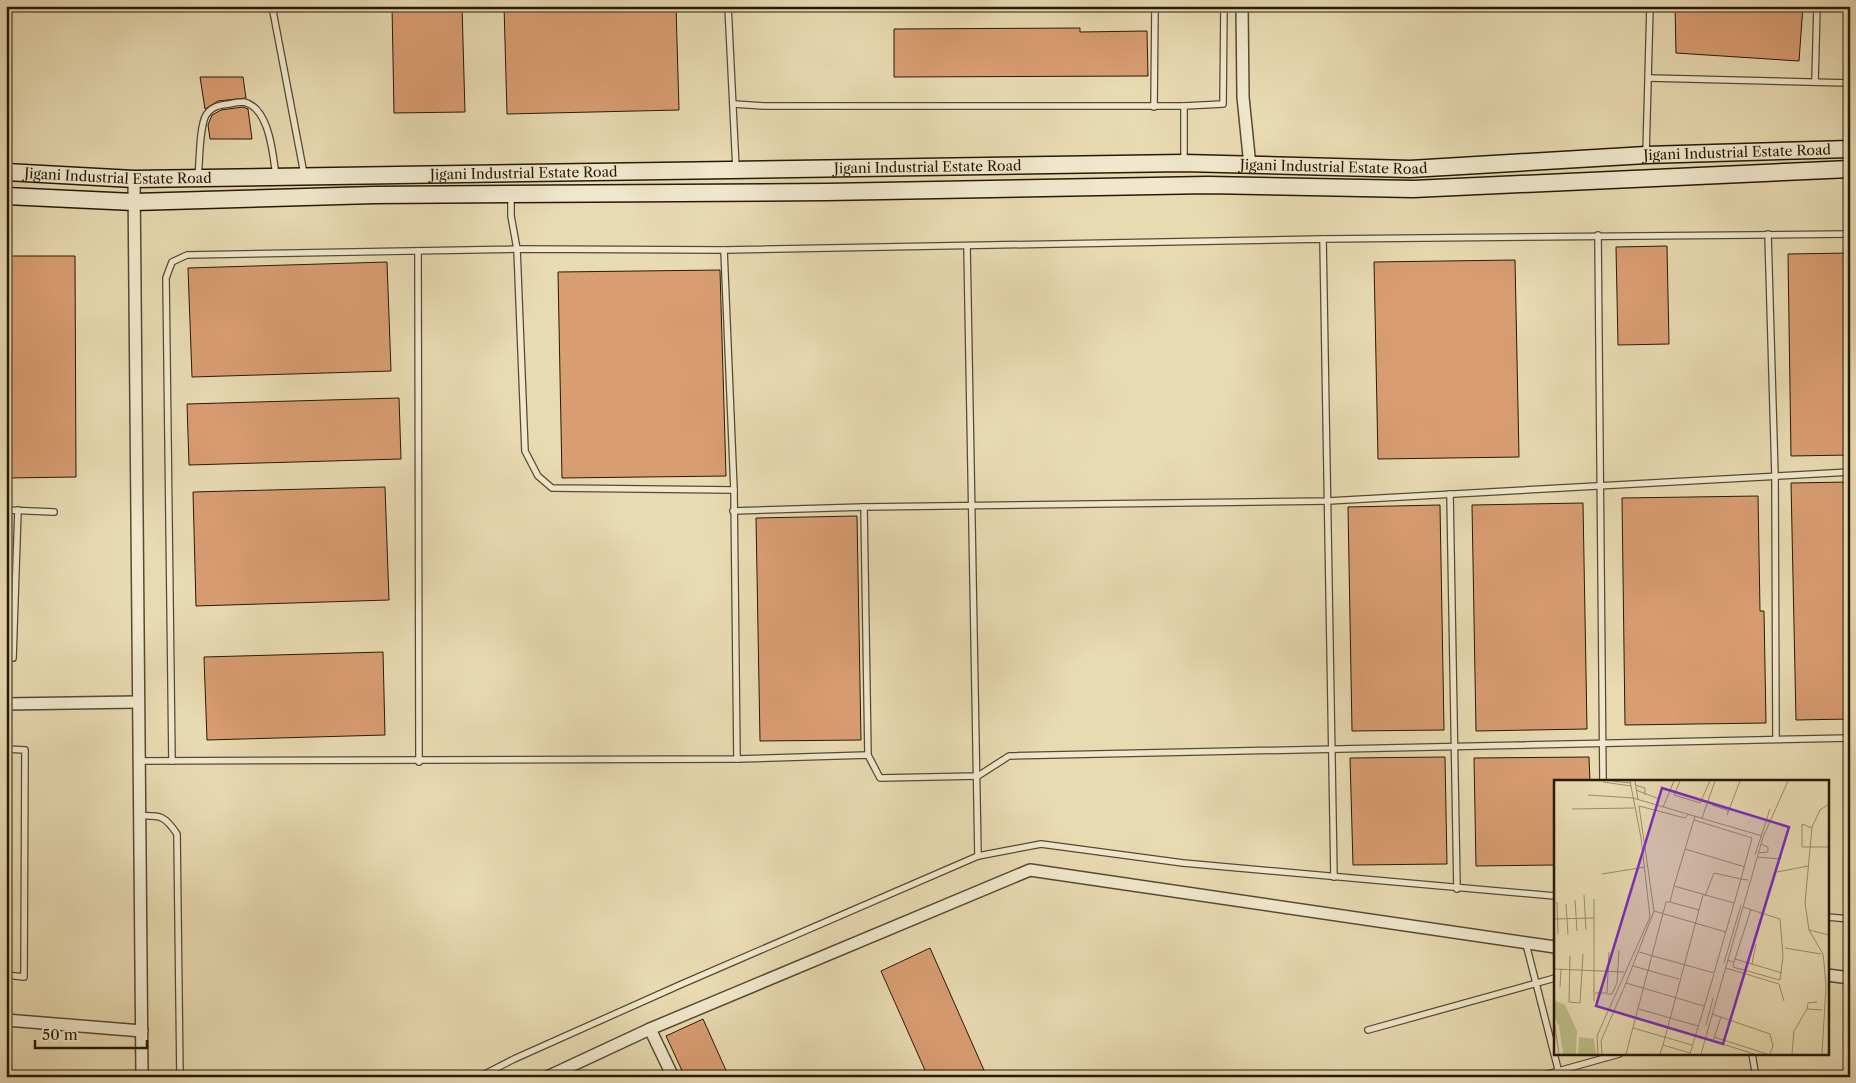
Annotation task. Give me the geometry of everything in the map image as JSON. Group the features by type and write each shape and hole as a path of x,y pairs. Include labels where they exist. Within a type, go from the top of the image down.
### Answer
{"main road":[{"name":"Jigani Industrial Estate Road","path":"6,172 134,179 736,172 1184,163 1410,169 1646,156 1850,149"},
{"name":"Jigani Industrial Estate Road","path":"6,196 134,202 374,195 837,192 1208,185 1413,189 1850,169"}],"street":[{"path":"1242,6 1243,97 1250,166"},
{"path":"134,179 142,1077"},
{"path":"6,704 138,702"},
{"path":"547,1077 650,1030 1030,870 1554,947"},
{"path":"1828,975 1850,978"},
{"path":"6,1020 142,1031"},
{"path":"650,1030 673,1077"}],"lane":[{"path":"272,6 304,176"},
{"path":"728,6 736,172"},
{"path":"1154,107 1156,6"},
{"path":"734,104 764,106 1154,107 1223,104 1224,6"},
{"path":"1646,156 1650,6"},
{"path":"1814,82 1817,6"},
{"path":"1649,78 1849,83 1850,29"},
{"path":"198,178 202,128 206,115 217,105 245,102 257,110 266,125 276,176"},
{"path":"1184,106 1184,163"},
{"path":"511,194 517,249 525,451 538,476 552,488 734,490"},
{"path":"1768,234 1775,476 1776,739"},
{"path":"172,761 166,278 172,262 187,256 517,249 724,250 1598,235 1850,234"},
{"path":"1598,235 1603,780"},
{"path":"1322,239 1334,877"},
{"path":"966,246 970,505 978,776 978,856"},
{"path":"724,250 734,490 737,759"},
{"path":"418,251 419,762"},
{"path":"733,511 864,506 1328,501 1850,472"},
{"path":"1450,494 1456,889"},
{"path":"864,506 868,755 880,778 978,776 1009,756 1333,748 1602,745 1850,738"},
{"path":"6,510 54,512"},
{"path":"14,658 18,510"},
{"path":"6,748 25,750 24,977 6,975"},
{"path":"139,761 419,762 737,759 868,755"},
{"path":"139,816 158,815 168,821 178,834 180,1077"},
{"path":"479,1077 514,1059 682,984 978,856 1041,844 1182,864 1554,896"},
{"path":"1828,917 1850,919"},
{"path":"1526,944 1554,1054"},
{"path":"1368,1030 1554,978"},
{"path":"1554,1056 1559,1074"},
{"path":"1537,1077 1559,1074 1613,1056"},
{"path":"1752,1056 1756,1077"}],"building":[{"path":"392,6 462,6 465,112 394,113"},
{"path":"504,6 676,6 679,110 507,114"},
{"path":"1675,6 1803,6 1799,61 1676,53"},
{"path":"1080,28 1080,32 1147,31 1148,76 894,77 894,29"},
{"path":"200,77 243,77 246,98 218,101 205,109"},
{"path":"243,107 248,109 252,139 210,139 208,125 212,115 221,110"},
{"path":"1667,246 1669,344 1618,345 1616,247"},
{"path":"1850,253 1850,455 1791,456 1788,254"},
{"path":"6,256 75,256 76,477 6,478"},
{"path":"1515,260 1519,457 1378,459 1374,262"},
{"path":"387,262 391,371 192,377 188,268"},
{"path":"720,270 726,476 562,478 558,272"},
{"path":"399,398 401,459 189,465 187,404"},
{"path":"1850,482 1850,719 1796,720 1791,483"},
{"path":"385,487 389,600 196,606 193,492"},
{"path":"1758,496 1760,611 1764,611 1766,723 1625,725 1622,498"},
{"path":"1583,503 1587,729 1476,731 1472,505"},
{"path":"1440,505 1444,730 1352,731 1348,507"},
{"path":"857,516 861,740 760,741 756,518"},
{"path":"383,652 385,735 207,740 204,657"},
{"path":"1445,757 1447,864 1353,865 1350,758"},
{"path":"1589,757 1590,780 1554,780 1554,865 1476,866 1474,758"},
{"path":"930,948 987,1077 928,1077 881,971"},
{"path":"703,1019 729,1077 685,1077 666,1036"}]}
